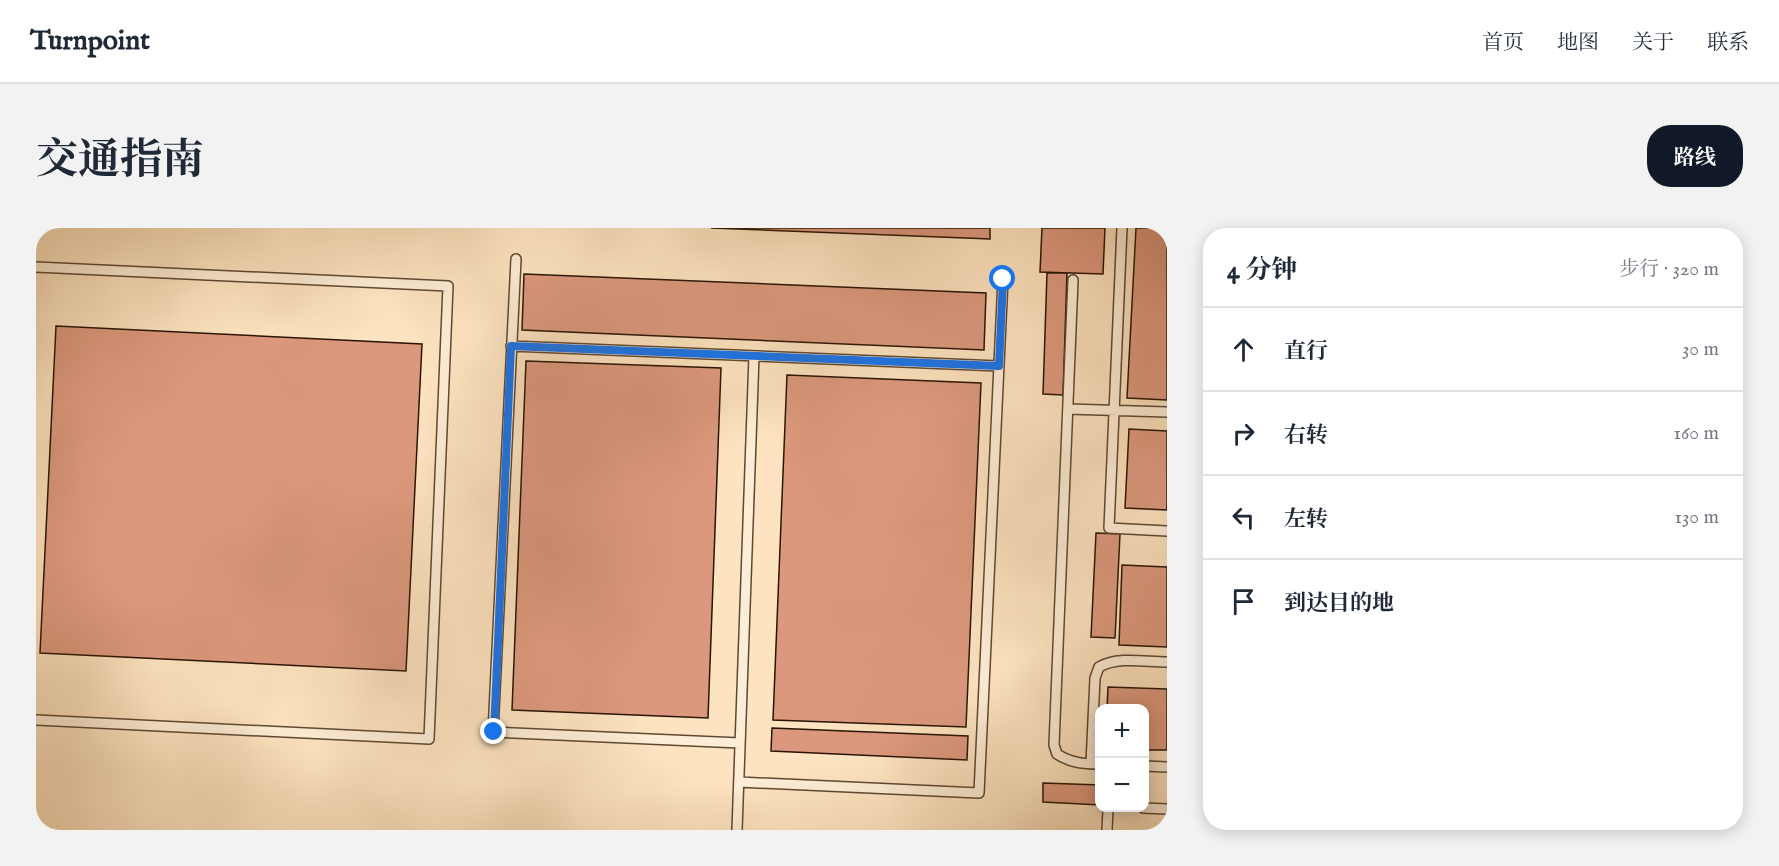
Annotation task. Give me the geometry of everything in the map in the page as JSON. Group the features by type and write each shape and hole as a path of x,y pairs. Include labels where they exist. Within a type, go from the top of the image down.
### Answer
{"lane":[{"path":"1122,228 1109,528 1167,531"},
{"path":"516,259 494,732 740,743"},
{"path":"36,267 448,286 429,739 36,720"},
{"path":"739,782 979,794 1003,279"},
{"path":"1073,280 1054,745 1057,754 1066,760 1095,764"},
{"path":"511,346 999,366"},
{"path":"737,830 754,356"},
{"path":"1068,409 1167,412"},
{"path":"1095,758 1095,678 1099,667 1108,662 1120,660 1167,663"},
{"path":"1149,766 1167,767"},
{"path":"1149,808 1167,809"},
{"path":"1107,830 1108,812"}],"building":[{"path":"711,228 990,228 990,239"},
{"path":"1042,228 1105,228 1103,274 1040,272"},
{"path":"1136,228 1167,228 1167,400 1127,398"},
{"path":"1047,273 1067,273 1063,395 1043,394"},
{"path":"524,274 986,293 984,350 522,330"},
{"path":"56,326 422,344 406,671 40,653"},
{"path":"526,361 721,368 708,718 512,710"},
{"path":"787,375 981,383 966,727 773,720"},
{"path":"1129,429 1167,431 1167,510 1125,508"},
{"path":"1096,533 1120,534 1115,638 1091,637"},
{"path":"1122,565 1167,567 1167,647 1119,645"},
{"path":"1108,687 1167,689 1167,750 1149,750 1149,704 1107,704"},
{"path":"772,728 968,736 967,760 771,751"},
{"path":"1043,783 1095,785 1095,805 1043,802"}],"route":[{"path":"494,732 511,346 999,366 1003,279"}]}
